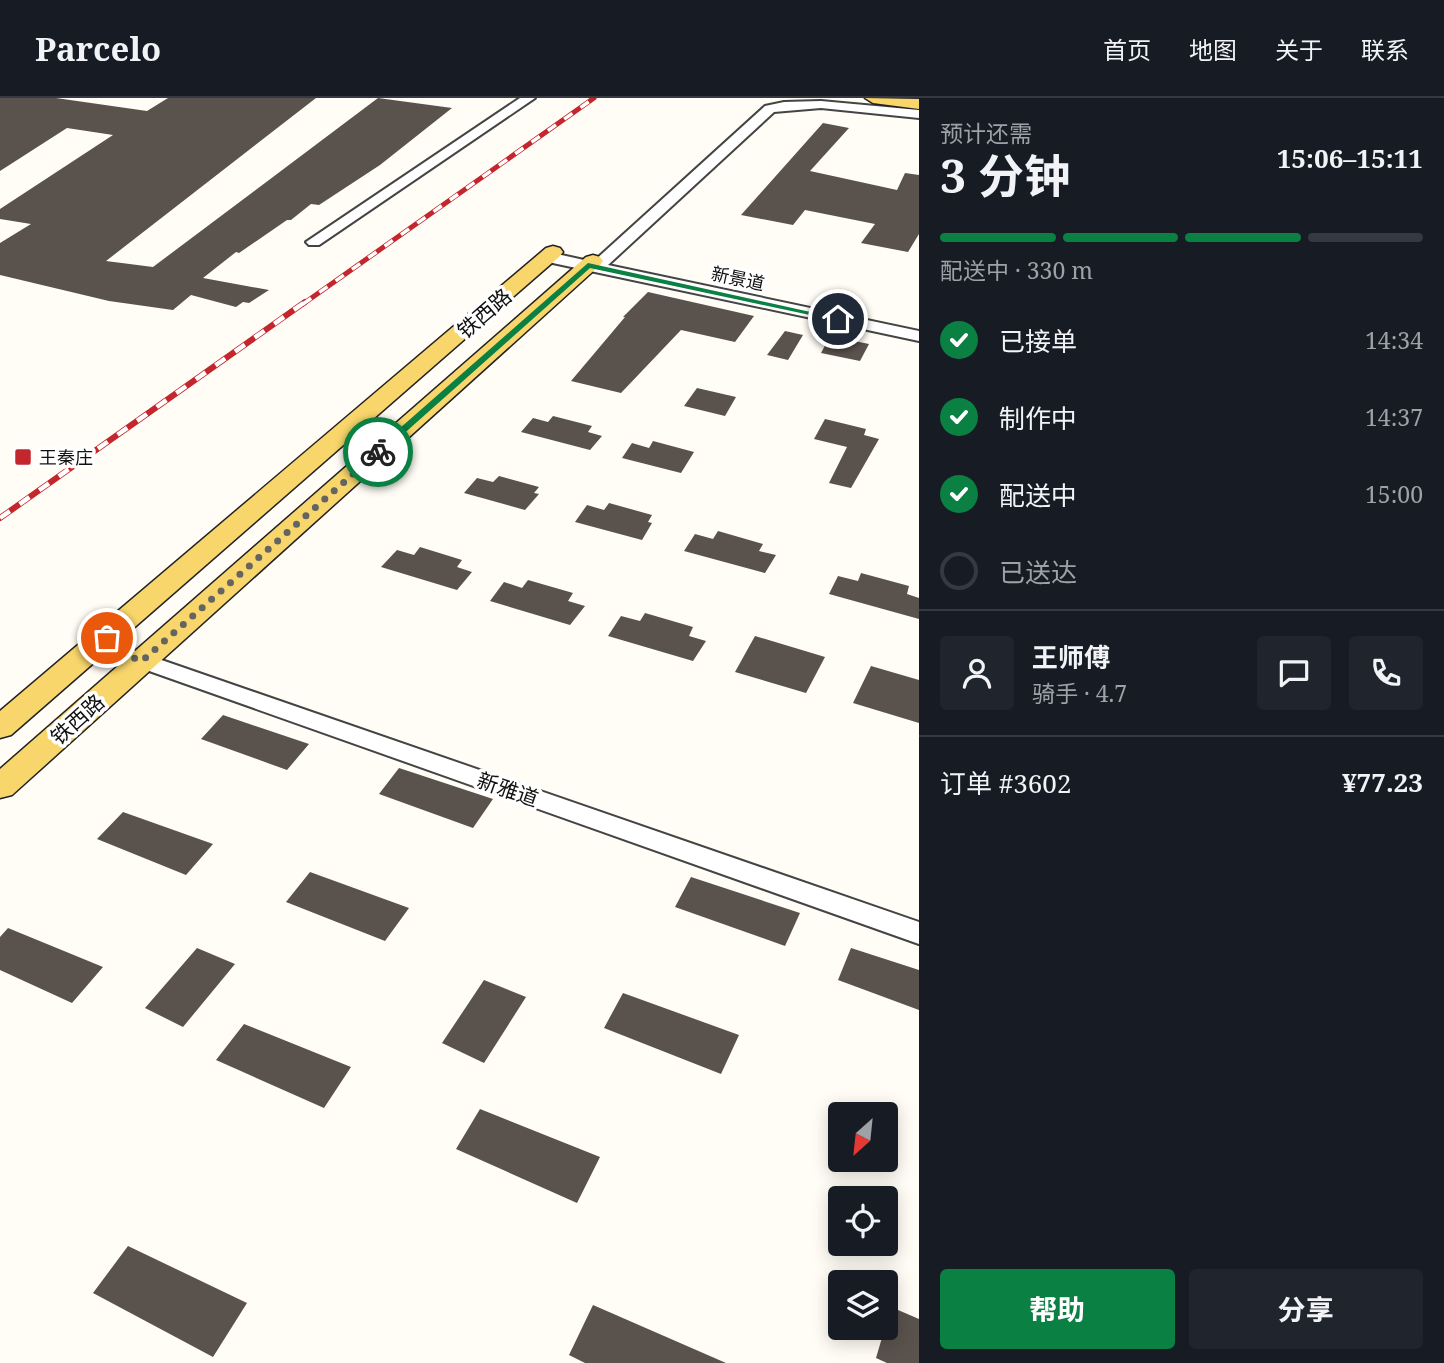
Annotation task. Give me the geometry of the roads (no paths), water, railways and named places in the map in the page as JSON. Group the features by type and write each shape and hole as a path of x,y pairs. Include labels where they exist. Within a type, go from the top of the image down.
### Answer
{"main road":[{"path":"873,98 919,104"},
{"name":"铁西路","path":"0,729 551,255"},
{"name":"铁西路","path":"0,787 595,264"}],"street":[{"path":"314,242 529,98"},
{"path":"595,264 770,109 779,104 812,101 919,114"},
{"name":"新景道","path":"551,255 919,330"},
{"name":"新景道","path":"595,264 919,336"},
{"name":"新雅道","path":"103,641 919,933"},
{"name":"新雅道","path":"147,657 919,919"}],"railway":[{"path":"303,304 594,98"},
{"path":"0,518 305,302"}],"place":[{"name":"王秦庄","path":"23,457"}]}
